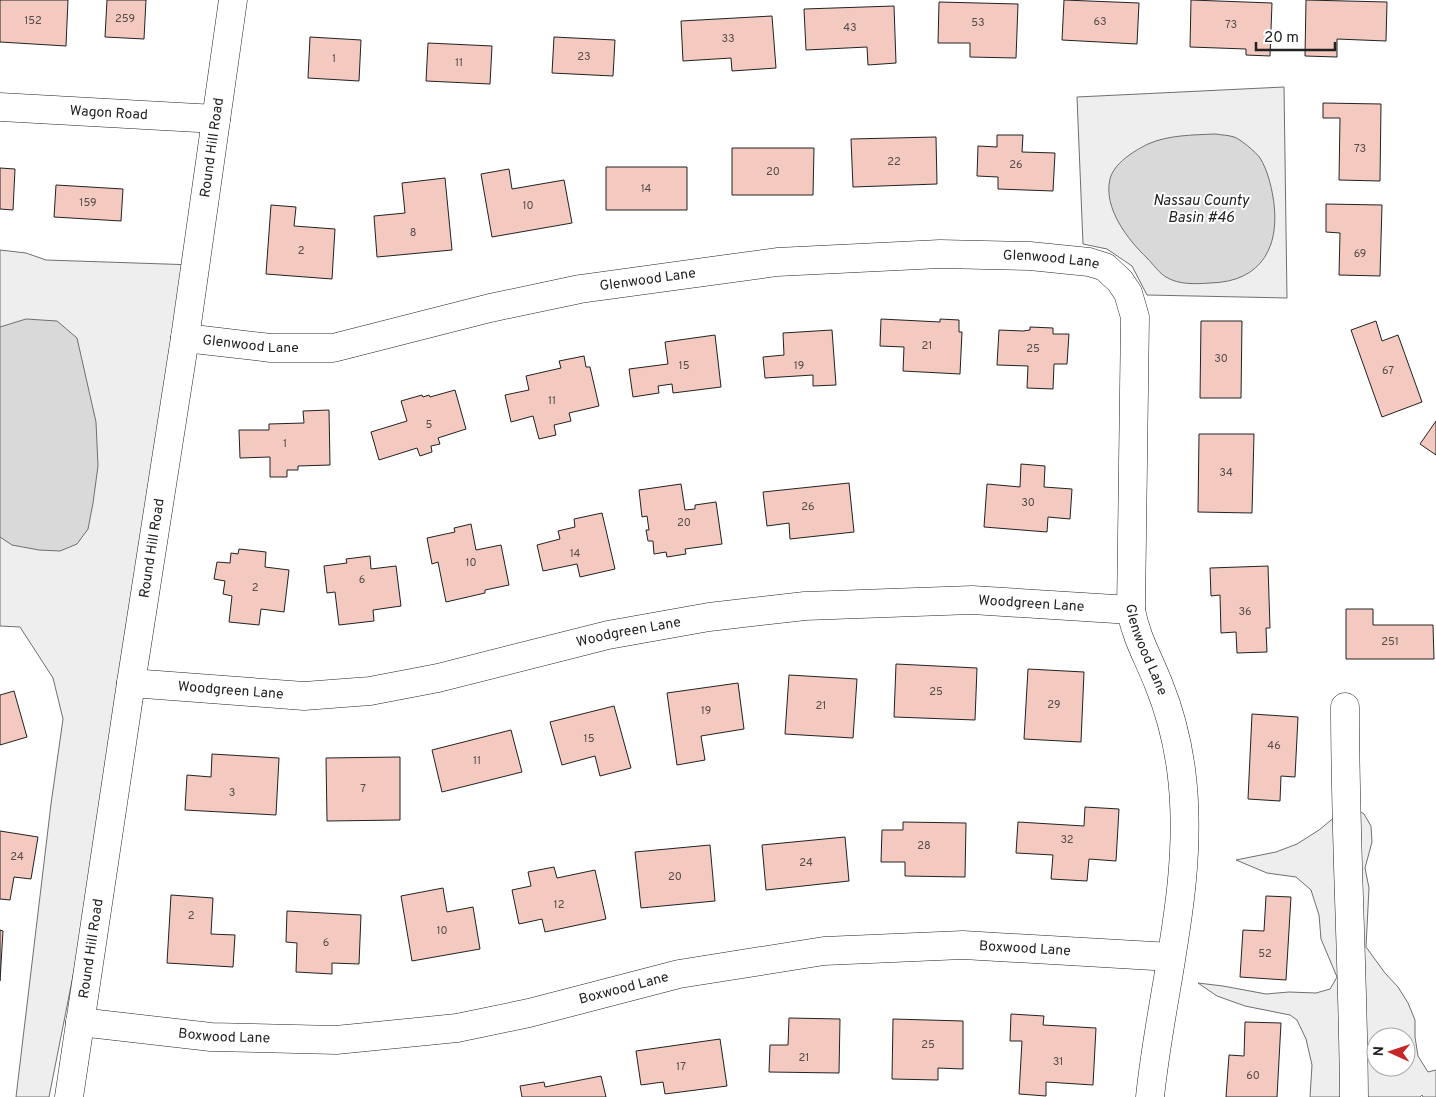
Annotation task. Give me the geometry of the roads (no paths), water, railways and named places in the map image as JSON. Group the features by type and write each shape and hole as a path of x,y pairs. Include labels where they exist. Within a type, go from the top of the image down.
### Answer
{"street":[{"name":"Round Hill Road","path":"69,1097 185,338 232,0"},
{"name":"Wagon Road","path":"0,107 216,119"},
{"name":"Glenwood Lane","path":"185,338 270,348 333,348 490,308 580,289 777,262 940,254 1030,256 1089,262 1105,267 1120,281 1128,293 1135,317 1131,610 1140,642 1159,684 1174,730 1181,771 1184,840 1181,886 1150,1097"},
{"name":"Woodgreen Lane","path":"131,683 304,696 370,691 438,678 608,636 709,617 805,606 972,600 1131,610"},
{"path":"1345,707 1353,983 1354,1097"},
{"name":"Boxwood Lane","path":"80,1022 211,1037 336,1040 457,1028 529,1013 679,974 824,951 963,946 1171,957"}],"water":[{"name":"Nassau County Basin #46","path":"1215,134 1236,138 1260,158 1267,172 1273,197 1275,214 1271,245 1264,258 1255,268 1243,276 1228,281 1182,283 1171,280 1161,273 1125,233 1110,201 1110,179 1120,163 1148,144 1172,137"},
{"path":"26,319 57,321 77,338 96,422 98,466 88,529 77,544 60,551 39,550 12,545 0,537 0,327"}]}
